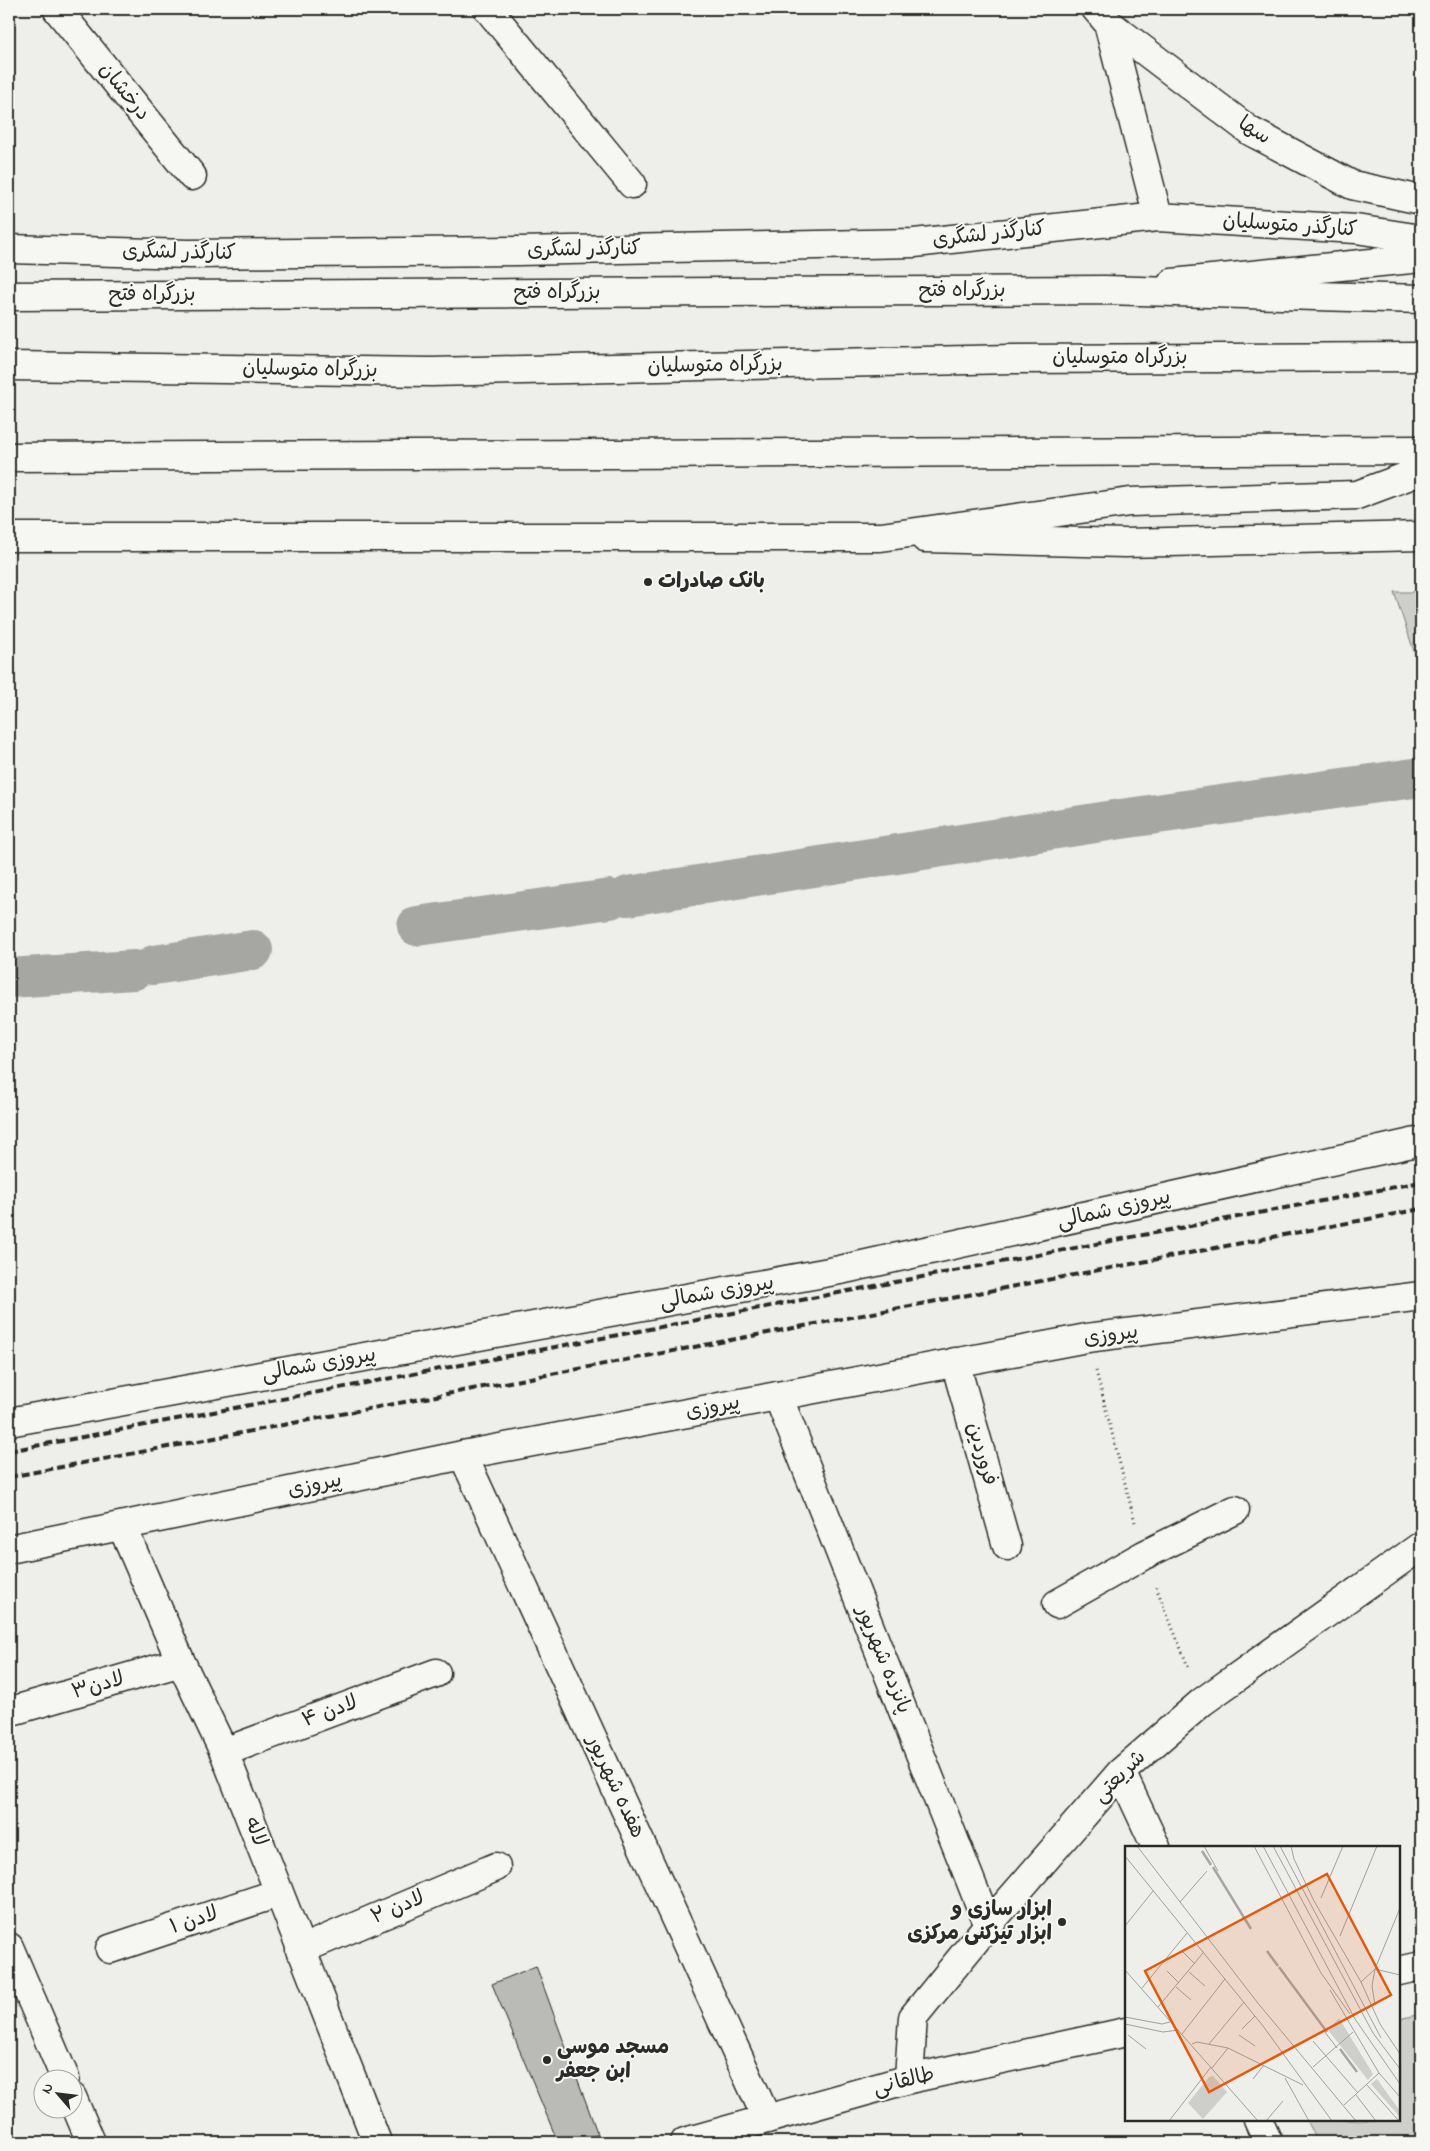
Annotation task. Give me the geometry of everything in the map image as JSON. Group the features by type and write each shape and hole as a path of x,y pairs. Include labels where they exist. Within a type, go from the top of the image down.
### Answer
{"main road":[{"name":"درخشان","path":"57,9 192,176"},
{"path":"488,9 632,184"},
{"name":"سها","path":"1108,14 1250,131 1352,185 1421,200"},
{"name":"سها","path":"1108,14 1158,217"},
{"name":"کنارگذر متوسلیان","path":"1158,217 1356,229 1421,239"},
{"name":"کنارگذر لشگری","path":"9,249 189,254 518,251 914,243 1158,217"},
{"path":"1106,290 1421,258"},
{"path":"1106,290 1421,299"},
{"name":"بزرگراه فتح","path":"9,296 1106,290"},
{"name":"بزرگراه متوسلیان","path":"9,366 431,372 1012,359 1421,357"},
{"path":"9,456 1421,450"},
{"path":"881,537 1130,502 1357,495 1421,471"},
{"path":"9,537 881,537 1125,543 1421,536"},
{"name":"پیروزی شمالی","path":"9,1422 840,1270 1421,1141"},
{"name":"پیروزی","path":"9,1549 463,1455 1087,1338 1421,1296"},
{"name":"فروردین","path":"956,1362 1007,1546"},
{"name":"پانزده شهریور","path":"778,1396 988,1925"},
{"name":"هفده شهریور","path":"463,1455 766,2119"},
{"path":"1057,1604 1144,1555 1235,1510"},
{"name":"لاله","path":"122,1526 224,1752 300,1950 377,2142"},
{"name":"شریعتی","path":"909,2079 913,2017 988,1925 1121,1772 1202,1702 1421,1546"},
{"name":"لادن۳","path":"14,1710 182,1662"},
{"name":"لادن ۴","path":"224,1752 436,1673"},
{"path":"1121,1772 1156,1846"},
{"name":"لادن ۲","path":"300,1950 496,1867"},
{"name":"لادن ۱","path":"110,1949 278,1893"},
{"path":"9,1947 60,2068"},
{"path":"1400,1971 1421,1966"},
{"name":"طالقانی","path":"685,2142 714,2138 766,2119 909,2079 1125,2032"},
{"path":"81,2118 92,2142"},
{"path":"1258,2121 1268,2142"}],"shaded area":[{"path":"1394,592 1421,592 1421,672"},
{"path":"1421,2014 1421,2142 1317,2142 1306,2121 1400,2121 1400,2019"}],"building":[{"name":"مسجد موسی ابن جعفر","path":"536,1966 598,2135 557,2140 492,1984"}],"waterway":[{"path":"628,896 1121,819 1421,777"},
{"path":"417,926 610,899"},
{"path":"154,965 253,950"},
{"path":"9,978 134,970"}],"railway":[{"path":"9,1451 1421,1182"},
{"path":"9,1477 1421,1209"}],"place":[{"name":"بانک صادرات","path":"648,582"},
{"name":"ابزار سازی و ابزار تیزکنی مرکزی","path":"1062,1922"},
{"name":"مسجد موسی ابن جعفر","path":"547,2060"}]}
